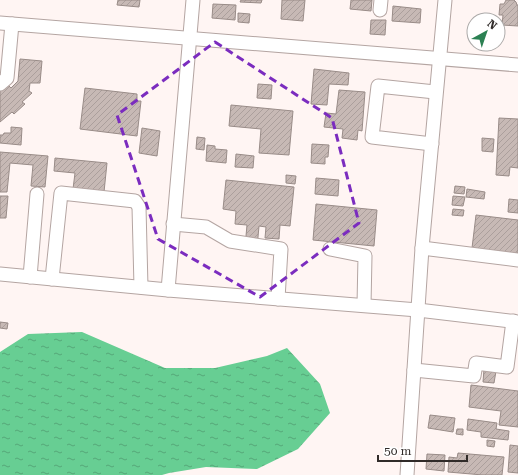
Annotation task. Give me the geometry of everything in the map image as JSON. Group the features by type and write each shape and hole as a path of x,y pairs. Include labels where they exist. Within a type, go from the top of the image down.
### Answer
{"street":[{"path":"168,290 193,0"},
{"path":"407,475 422,248 432,144 435,92 440,59 445,0"},
{"path":"0,84 7,78 6,23 518,65"},
{"path":"432,144 372,137 378,86 435,92"},
{"path":"52,279 61,193 136,201 139,207 141,287"},
{"path":"30,277 37,194"},
{"path":"174,224 206,227 230,241 281,249 278,299"},
{"path":"422,248 518,260"},
{"path":"330,249 365,256 364,306"},
{"path":"0,274 168,290 418,310 516,321 507,367 476,363 474,376 414,370"}],"highlighted area":[{"path":"215,42 332,118 359,223 260,297 158,239 117,115"}],"water":[{"path":"82,332 165,368 215,368 267,356 287,348 320,384 330,413 298,449 257,469 206,467 162,475 0,475 0,352 28,334"}],"building":[{"path":"118,0 140,0 139,7 117,5"},
{"path":"241,0 262,0 261,3 240,2"},
{"path":"282,0 305,0 303,21 281,19"},
{"path":"351,0 372,0 371,11 350,9"},
{"path":"506,0 514,0 518,5 518,26 506,25 506,12 499,12 500,4 504,4"},
{"path":"213,4 236,5 235,20 212,18"},
{"path":"393,6 421,9 420,23 392,21"},
{"path":"238,13 250,14 249,23 238,22"},
{"path":"371,20 386,20 385,35 370,34"},
{"path":"20,59 42,61 40,83 30,83 29,91 32,93 22,102 25,104 14,114 12,112 0,122 0,77 11,88 18,81"},
{"path":"314,69 349,73 348,85 329,84 327,105 311,104"},
{"path":"258,84 272,85 271,99 257,98"},
{"path":"85,88 137,94 137,101 141,101 137,136 80,129"},
{"path":"339,90 365,92 362,131 358,130 357,140 342,138 343,129 324,127 326,113 336,114"},
{"path":"231,105 293,111 289,155 259,153 261,129 229,126"},
{"path":"499,118 518,119 518,168 510,167 509,176 496,175"},
{"path":"11,127 22,128 21,145 0,143 0,135 3,135 4,133 11,133"},
{"path":"142,128 160,131 157,156 139,153"},
{"path":"197,137 205,138 204,150 196,149"},
{"path":"482,138 494,139 493,152 482,151"},
{"path":"312,144 329,145 328,157 325,157 325,164 311,163"},
{"path":"207,145 215,146 215,149 227,150 226,163 206,161"},
{"path":"0,152 48,156 45,187 31,186 33,165 10,163 7,192 0,192"},
{"path":"236,154 254,156 253,168 235,167"},
{"path":"55,158 107,163 104,192 73,189 75,173 54,171"},
{"path":"286,175 296,176 295,184 286,183"},
{"path":"316,178 339,180 338,196 315,194"},
{"path":"226,180 294,187 290,226 280,225 279,239 265,238 266,227 259,226 257,248 245,247 247,225 235,224 236,211 223,209"},
{"path":"455,186 465,187 464,194 454,193"},
{"path":"467,189 485,192 484,199 466,197"},
{"path":"0,196 8,196 6,218 0,218"},
{"path":"453,196 465,197 463,206 452,205"},
{"path":"509,199 518,200 518,213 508,212"},
{"path":"316,204 377,210 374,246 313,240"},
{"path":"453,209 464,210 463,216 452,215"},
{"path":"476,215 518,220 518,253 516,253 515,263 488,260 489,250 472,248"},
{"path":"0,322 8,323 7,329 0,328"},
{"path":"484,369 496,371 494,383 483,382"},
{"path":"471,385 518,391 518,427 499,425 501,411 469,407"},
{"path":"430,415 455,418 453,432 428,428"},
{"path":"468,419 497,423 496,429 509,431 508,440 481,437 481,432 467,430"},
{"path":"457,429 463,429 463,435 456,434"},
{"path":"487,440 495,441 494,447 487,446"},
{"path":"510,445 518,446 518,473 508,472"},
{"path":"458,453 504,457 502,475 448,472 449,457 457,458"},
{"path":"427,454 445,455 444,471 426,469"}]}
